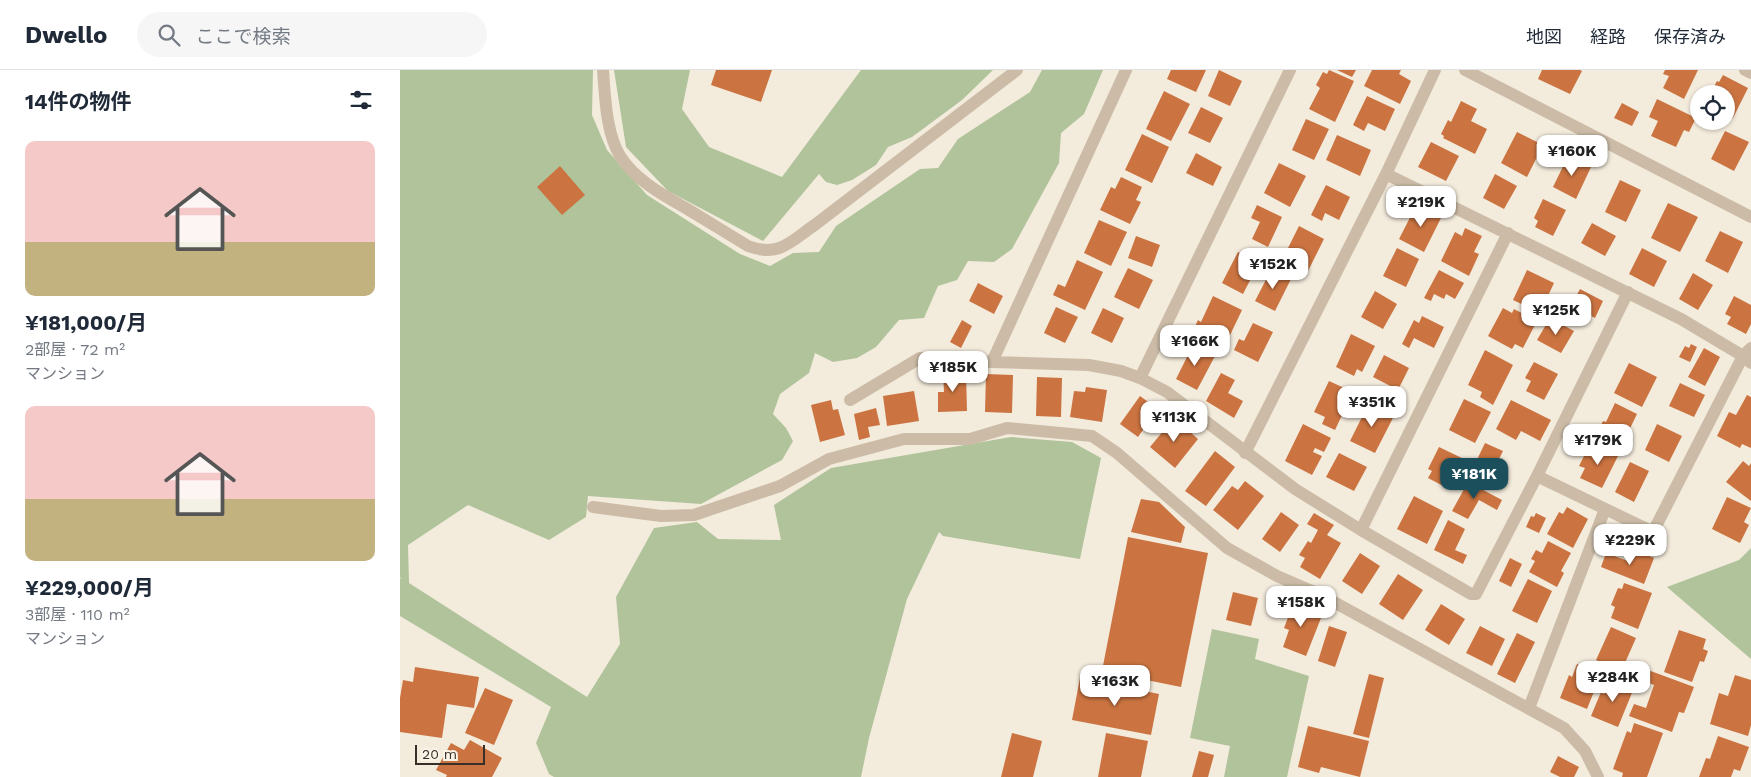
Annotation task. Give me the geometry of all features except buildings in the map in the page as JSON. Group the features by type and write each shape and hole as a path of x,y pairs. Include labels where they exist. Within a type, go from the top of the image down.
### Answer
{"street":[{"path":"603,70 606,108 613,138 620,156 633,171 655,190 748,246 761,251 773,251 782,247 816,224 1017,70"},
{"path":"992,362 1126,70"},
{"path":"1140,378 1290,70"},
{"path":"1245,453 1386,174 1435,70"},
{"path":"1465,70 1751,216"},
{"path":"1745,70 1751,73"},
{"path":"1386,174 1628,292 1748,356 1653,532 1538,476"},
{"path":"1362,530 1508,234"},
{"path":"850,400 920,358 1089,365 1121,371 1140,378 1167,392 1245,453 1295,489 1471,594 1476,594 1538,476 1628,292"},
{"path":"593,507 661,516 694,514 780,486 830,459 904,439 970,439 1007,428 1092,436 1117,453 1227,548 1277,576 1322,595 1564,728 1584,752 1598,777"},
{"path":"1529,708 1605,509"}],"green space":[{"path":"400,70 593,70 592,115 607,150 647,195 740,254 770,266 793,253 819,252 836,226 920,169 938,168 958,139 1030,92 1042,70 1103,70 1084,114 1061,133 1059,163 1012,249 994,262 968,261 957,280 938,286 924,318 899,320 876,347 857,358 833,362 815,353 809,373 780,394 773,414 786,428 793,441 782,460 701,504 588,496 586,517 549,540 468,505 408,545 409,583 587,697 620,644 616,597 654,528 697,522 718,539 781,540 774,505 831,468 1011,437 1072,442 1101,458 1080,559 943,536 939,532 907,599 869,738 861,777 554,777 549,774 536,743 551,707 400,616 400,578 402,579 400,577"},
{"path":"614,70 690,70 682,109 709,147 782,177 861,70 993,70 962,100 912,137 888,147 876,165 852,180 837,185 826,182 819,174 763,241 668,191 626,147"},
{"path":"1751,548 1751,659 1667,587 1739,560"},
{"path":"1212,629 1259,639 1255,659 1309,676 1287,777 1224,777 1230,746 1190,738"}]}
